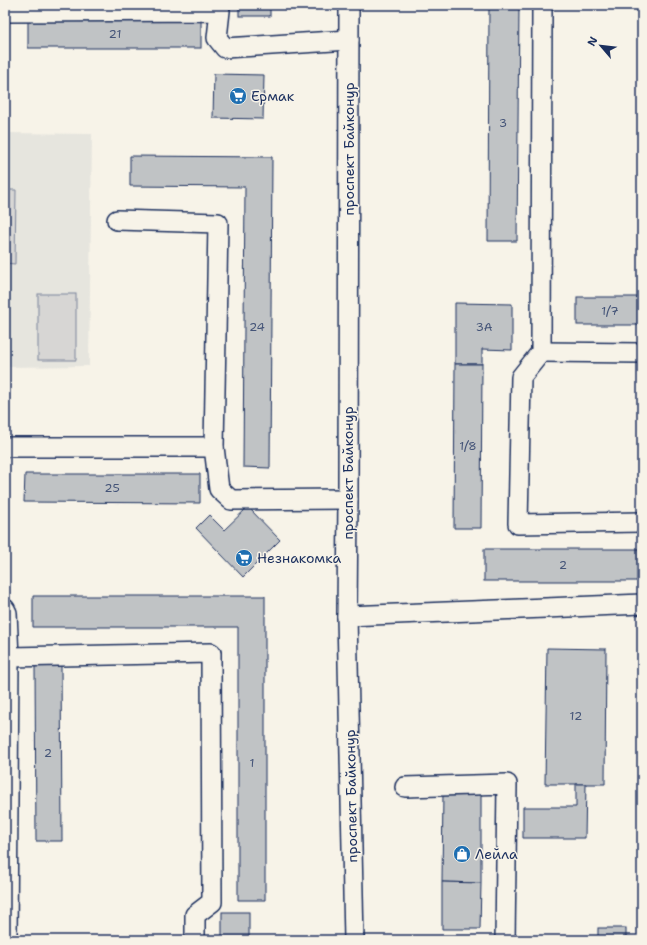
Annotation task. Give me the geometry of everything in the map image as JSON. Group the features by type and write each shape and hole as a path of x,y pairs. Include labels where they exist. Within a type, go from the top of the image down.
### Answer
{"street":[{"name":"проспект Байконур","path":"349,5 347,616 354,940"},
{"path":"542,5 541,352 521,377 518,524 642,522"},
{"path":"5,12 220,8 217,38 224,48 349,40"},
{"path":"116,220 218,223 214,447 219,489 231,500 348,499"},
{"path":"541,352 642,353"},
{"path":"5,450 214,447"},
{"path":"347,616 642,604"},
{"path":"5,609 7,613 9,657 7,940"},
{"path":"9,657 211,653 212,902 195,915 195,940"},
{"path":"405,787 507,784 505,940"}],"shaded area":[{"path":"640,5 642,5 642,273 640,273"},
{"path":"5,133 92,134 89,366 5,367"},
{"path":"5,190 16,190 15,264 5,263"},
{"path":"38,294 76,294 76,360 38,360"}],"building":[{"path":"239,5 270,5 270,16 239,16"},
{"path":"489,5 519,5 517,241 488,241"},
{"path":"28,20 201,20 201,48 28,48"},
{"name":"Ермак","path":"214,74 264,75 263,119 213,118"},
{"path":"130,156 272,157 270,468 243,467 245,187 130,186"},
{"path":"577,297 642,297 642,325 577,325"},
{"path":"455,303 512,304 512,350 482,349 482,364 455,364"},
{"path":"455,364 482,364 481,528 454,528"},
{"path":"25,474 200,474 200,503 24,502"},
{"name":"Незнакомка","path":"248,507 280,540 243,577 196,528 209,515 224,530"},
{"path":"484,549 642,549 642,581 484,581"},
{"path":"33,596 265,596 265,900 238,900 238,627 33,627"},
{"path":"547,648 606,649 605,784 545,784"},
{"path":"35,665 61,665 62,841 36,841"},
{"path":"576,784 586,784 585,838 523,838 523,807 576,807"},
{"name":"Лейла","path":"443,792 481,792 481,883 442,882"},
{"name":"Лейла","path":"442,882 481,883 480,929 442,929"},
{"path":"222,912 249,912 249,940 222,940"},
{"path":"598,928 626,928 626,940 598,940"}],"place":[{"name":"Ермак","path":"238,96"},
{"name":"Незнакомка","path":"244,558"},
{"name":"Лейла","path":"462,854"}]}
